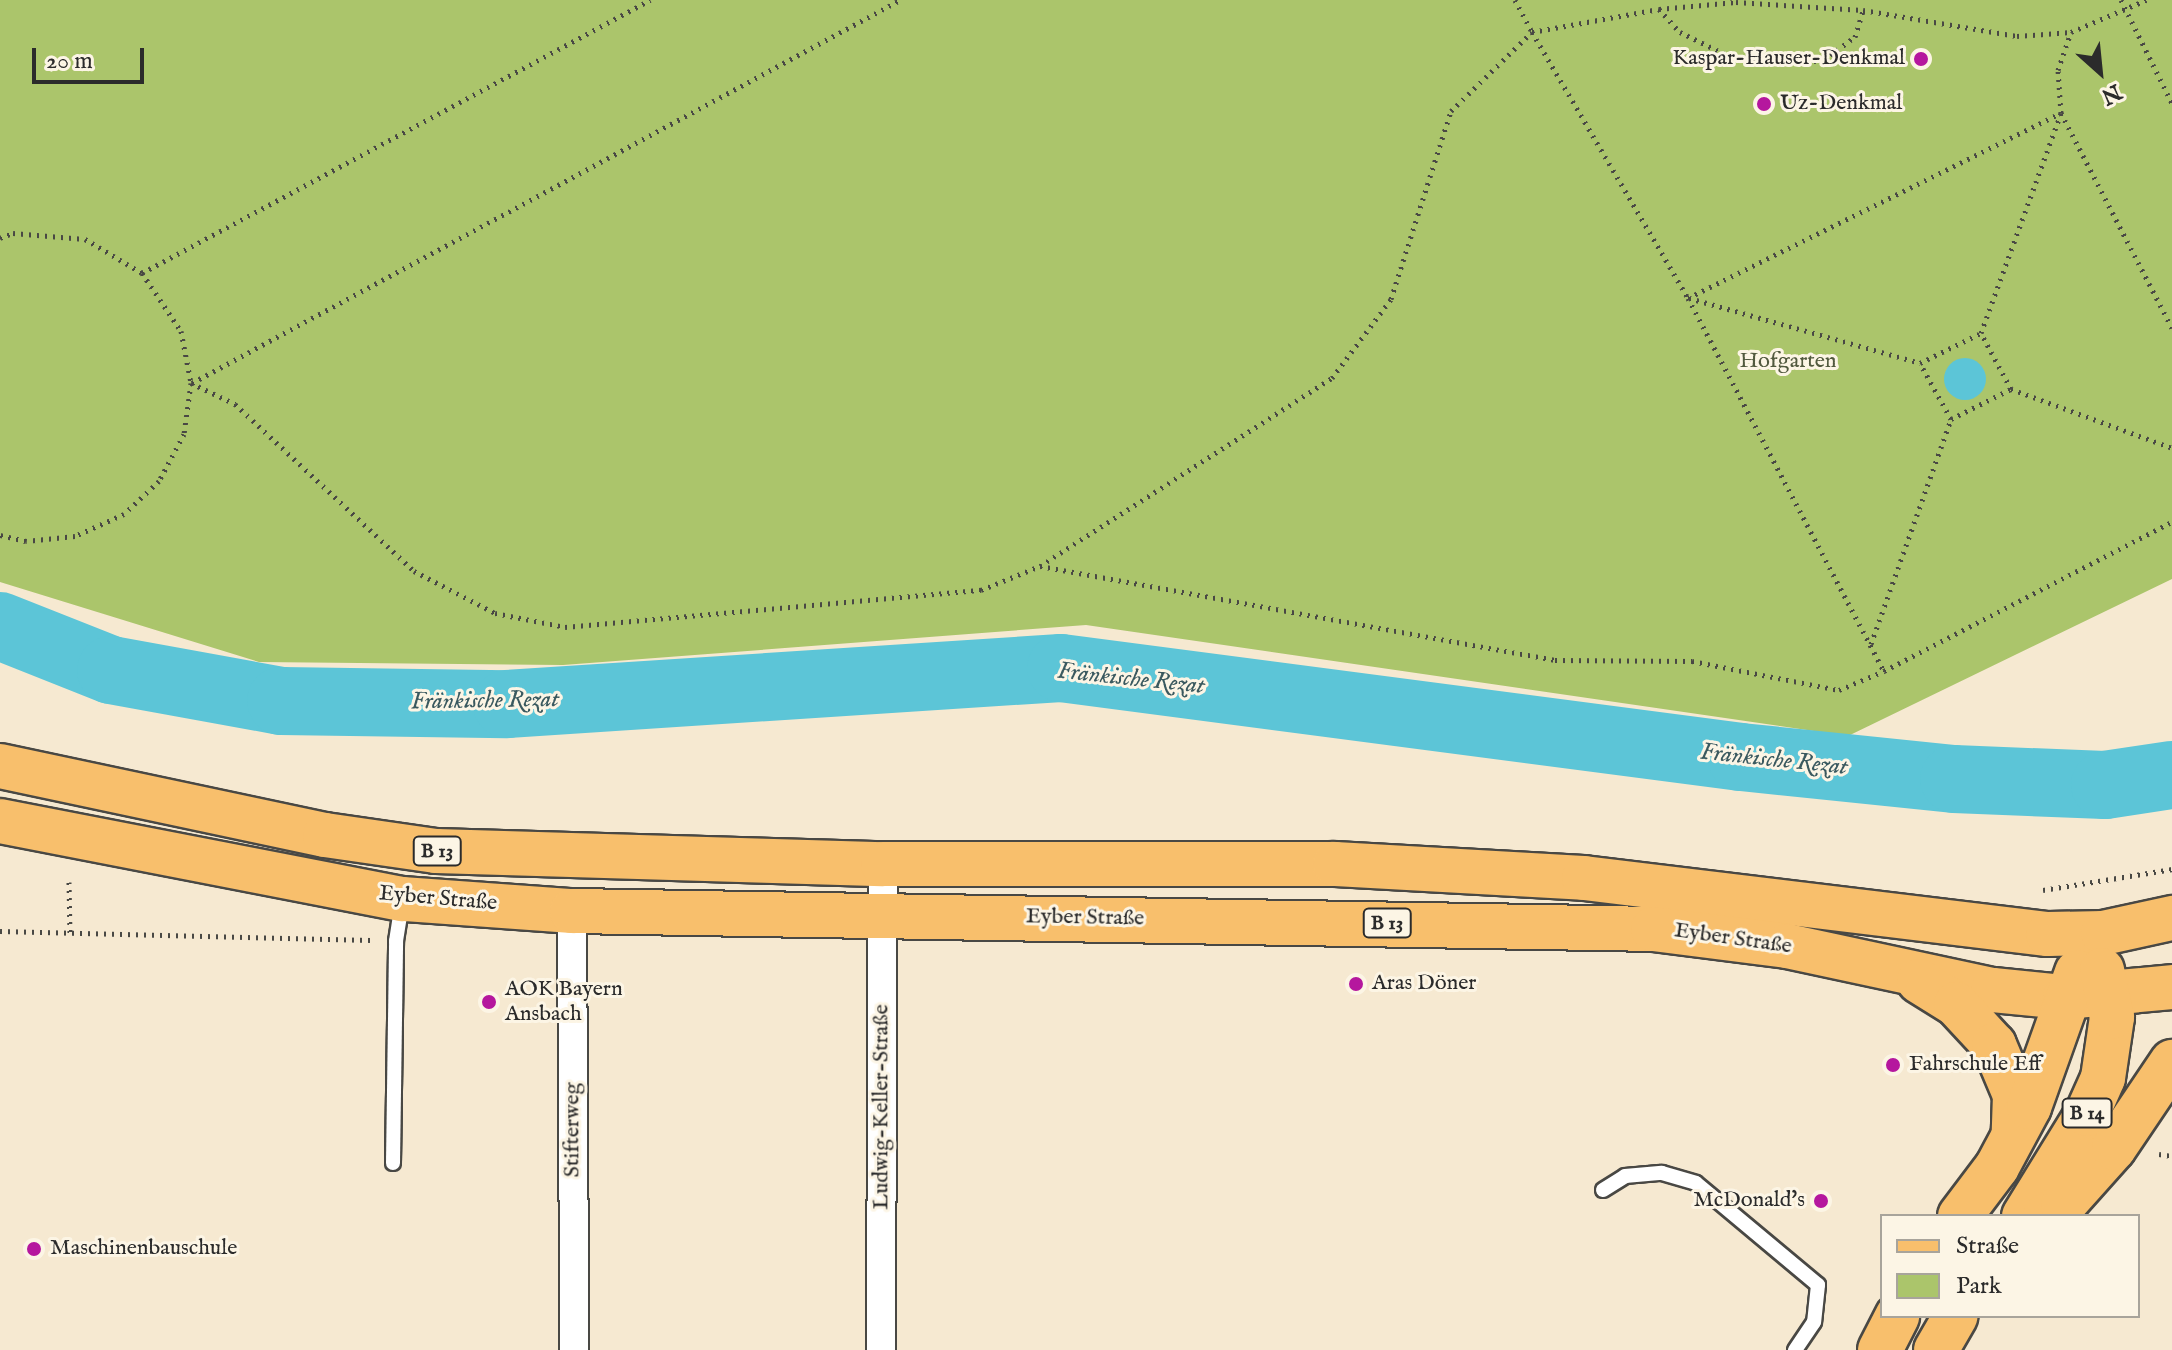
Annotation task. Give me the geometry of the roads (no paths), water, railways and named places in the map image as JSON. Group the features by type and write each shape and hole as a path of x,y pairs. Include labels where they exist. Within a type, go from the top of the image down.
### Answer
{"main road":[{"name":"Eyber Straße","path":"0,766 325,835 436,851 883,864 1335,864 1584,878 2048,934"},
{"name":"Eyber Straße","path":"0,821 403,899 572,911 1653,929 1888,966 1993,990 2065,997 2110,996 2172,987"},
{"name":"B 13","path":"2048,934 2152,924"},
{"name":"B 14","path":"1961,1214 2014,1137 2040,1080 2065,997 2091,955 2152,924"},
{"path":"2048,934 2091,955"},
{"name":"B 14","path":"2025,1214 2087,1114 2103,1078 2111,1040 2110,996 2091,955"},
{"name":"B 13","path":"1888,966 1956,1004 1994,1045 2015,1095 2014,1137"},
{"name":"B 14","path":"2048,1214 2063,1205 2114,1148 2172,1062"},
{"path":"1880,1350 1896,1318"},
{"path":"1936,1350 1955,1318"}],"street":[{"name":"Ludwig-Keller-Straße","path":"881,1350 883,864"},
{"name":"Stifterweg","path":"572,911 574,1350"}],"lane":[{"path":"393,1163 396,941 403,899"},
{"path":"1603,1190 1625,1176 1662,1173 1696,1183 1818,1285 1814,1322 1795,1350"}],"water":[{"path":"1965,358 1980,364 1986,379 1980,394 1965,400 1950,394 1944,379 1950,364"}],"waterway":[{"name":"Fränkische Rezat","path":"0,626 111,670 281,701 507,704 1061,668 1741,757 1954,779 2105,785 2172,775"}],"place":[{"name":"Kaspar-Hauser-Denkmal","path":"1921,59"},
{"name":"Uz-Denkmal","path":"1764,104"},
{"name":"Aras Döner","path":"1356,984"},
{"name":"AOK Bayern Ansbach","path":"489,1002"},
{"name":"Fahrschule Eff","path":"1893,1065"},
{"name":"McDonald's","path":"1821,1201"},
{"name":"Maschinenbauschule","path":"34,1249"}],"park label":[{"name":"Hofgarten","path":"1788,362"}]}
